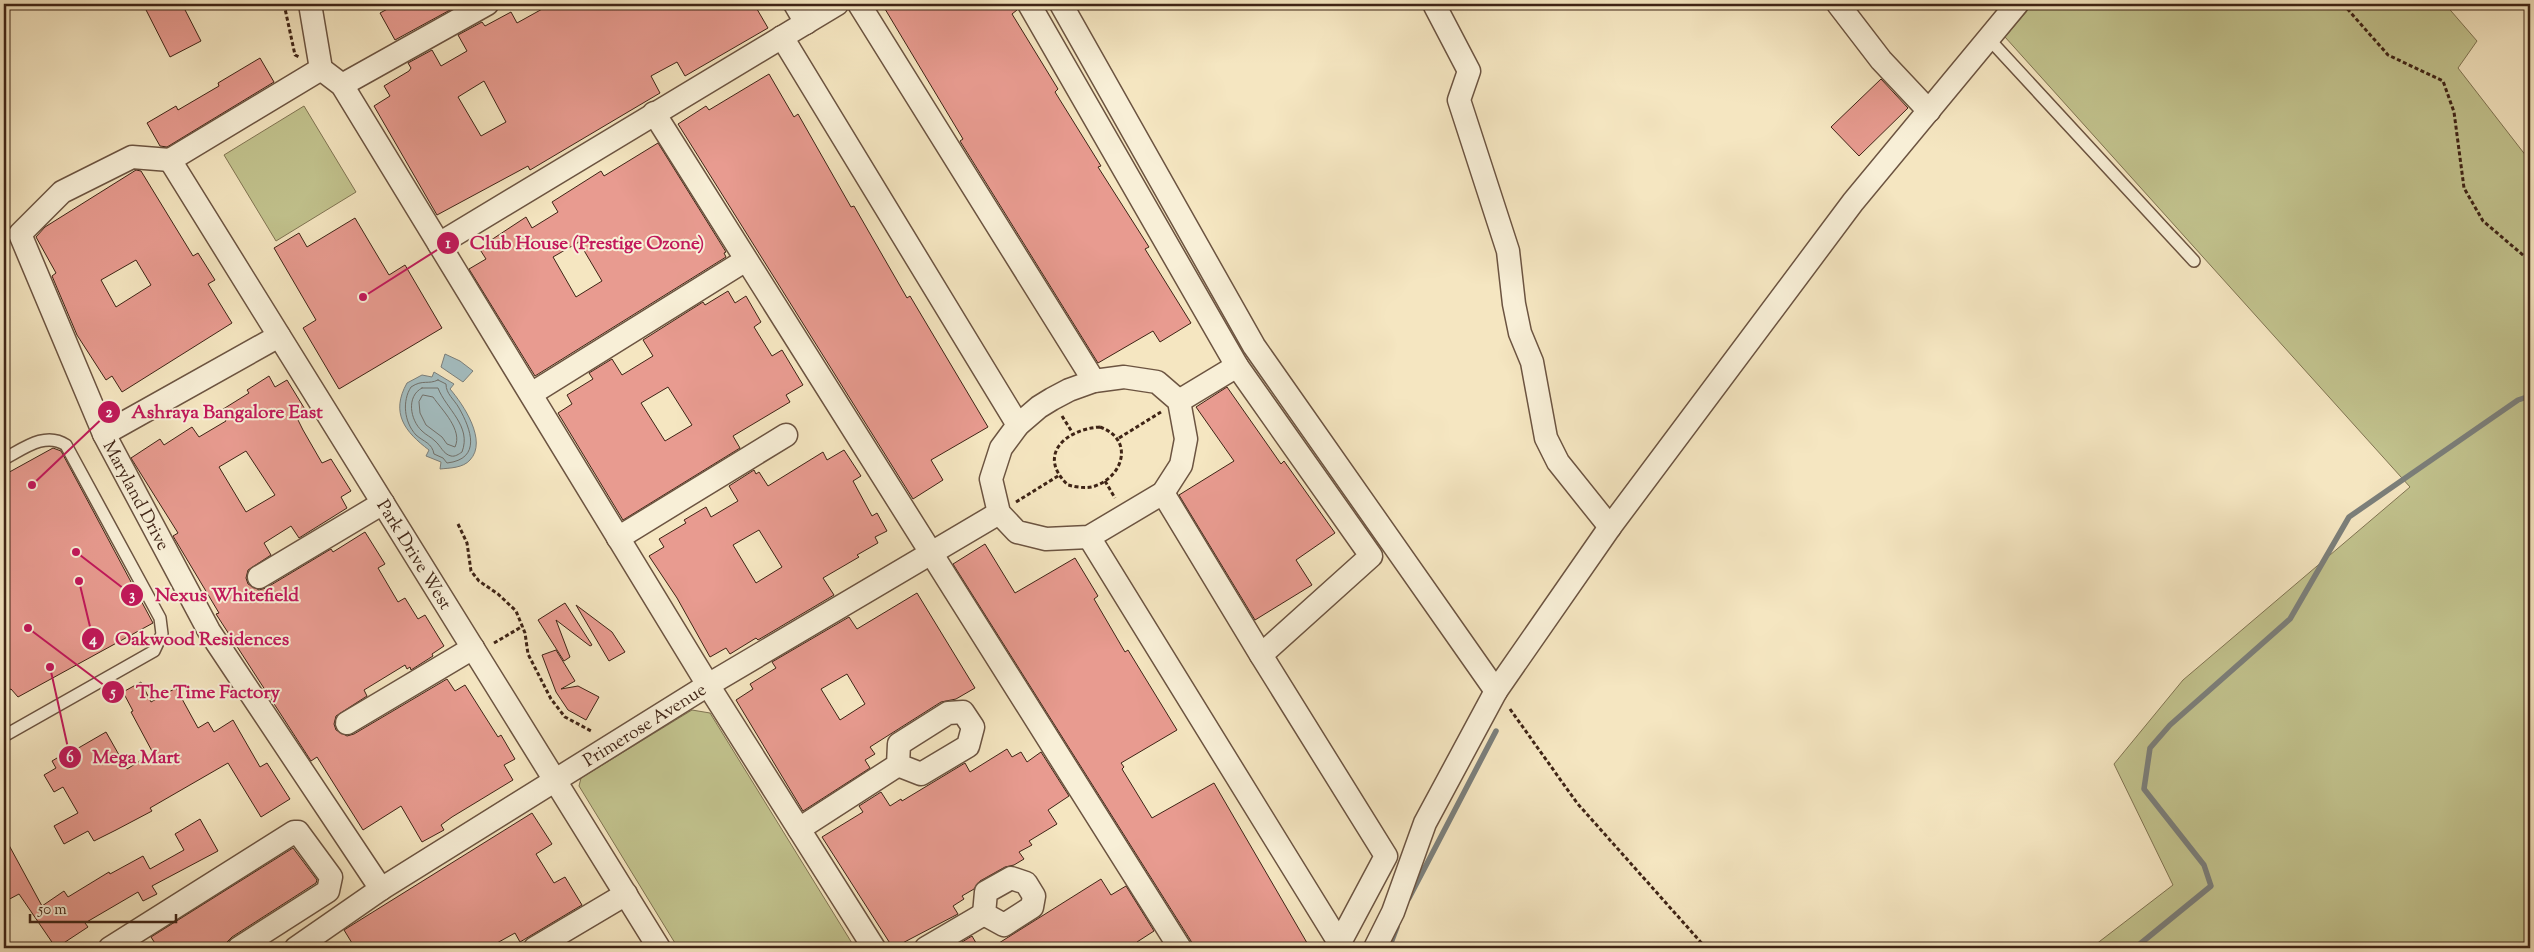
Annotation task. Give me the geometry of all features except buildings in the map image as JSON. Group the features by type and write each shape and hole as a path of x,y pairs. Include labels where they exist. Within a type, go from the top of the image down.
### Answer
{"street":[{"path":"310,4 321,69 342,85 708,684 874,948"},
{"path":"342,85 488,4"},
{"path":"439,244 654,112 782,37 801,13 837,4"},
{"path":"859,4 1094,381"},
{"path":"1029,4 1237,366 1371,556 1261,655"},
{"path":"1061,4 1254,346 1496,691"},
{"path":"1438,4 1435,6 1469,71 1459,100 1508,251 1514,304 1520,333 1532,362 1546,438 1558,462 1610,527"},
{"path":"1838,4 1881,60 1929,111"},
{"path":"1375,948 1393,912 1425,823 1496,691 1610,527 1853,202 2017,4"},
{"path":"782,37 1018,425"},
{"path":"170,160 321,69"},
{"path":"654,112 1180,948"},
{"name":"Maryland Drive","path":"170,160 132,156 62,192 20,234 104,434 209,631 381,889"},
{"name":"Park Drive West","path":"170,160 659,948"},
{"path":"531,394 746,260"},
{"path":"104,434 279,336"},
{"path":"1180,401 1237,366"},
{"path":"1124,377 1157,382 1180,401 1186,439 1181,465 1163,493 1089,537 1046,539 1017,532 999,514 991,479 1001,448 1018,425 1039,407 1069,390 1094,381 1124,377"},
{"path":"618,538 786,434"},
{"path":"1163,493 1386,856 1338,946"},
{"path":"259,577 384,504"},
{"name":"Primerose Avenue","path":"297,948 381,889 708,684 999,514"},
{"path":"1089,537 1338,946"},
{"path":"348,724 475,651"},
{"path":"798,829 898,766"},
{"path":"110,948 294,832 300,833 331,877 328,891 239,948"},
{"path":"535,948 626,894"},
{"path":"926,948 984,914"}],"lane":[{"path":"1989,39 2194,261"},
{"path":"4,459 43,439 58,440 66,445 160,618 162,634 154,651 4,736"}],"path":[{"path":"2343,4 2388,55 2443,80 2454,112 2464,188 2483,221 2530,261"},
{"path":"1119,438 1180,401"},
{"path":"1100,427 1110,430 1119,438 1122,449 1120,461 1115,472 1105,481 1093,487 1080,488 1068,485 1058,476 1054,465 1056,452 1072,432 1100,427"},
{"path":"999,514 1058,476"},
{"path":"1105,481 1118,502"},
{"path":"458,524 467,543 471,571 479,581 498,594 516,611 523,626 528,654 552,700 565,716 593,733"},
{"path":"475,651 523,626"},
{"path":"1496,691 1576,803 1706,948"}],"green space":[{"path":"2033,4 2445,4 2477,41 2458,68 2530,161 2530,948 2091,948 2173,885 2114,764 2183,680 2410,487 2005,37"},
{"path":"304,106 356,192 276,241 224,155"},
{"path":"692,710 710,713 855,948 678,948 579,786 581,778"}],"water":[{"path":"445,354 460,361 473,371 463,382 441,367"},
{"path":"434,372 454,384 450,389 472,423 475,433 475,452 464,465 440,469 441,462 426,456 429,450 407,429 400,413 402,394 407,383 422,375 432,377"}],"waterway":[{"path":"2524,4 2530,14"},
{"path":"2135,948 2211,886 2204,865 2144,789 2150,748 2170,725 2290,619 2349,517 2518,400 2530,396"},
{"path":"1409,898 1496,731"},
{"path":"1389,948 1397,927"}],"place":[{"name":"Club House (Prestige Ozone)","path":"363,297"},
{"name":"Ashraya Bangalore East","path":"32,485"},
{"name":"Nexus Whitefield","path":"76,552"},
{"name":"Oakwood Residences","path":"79,581"},
{"name":"The Time Factory","path":"28,628"},
{"name":"Mega Mart","path":"50,667"}]}
